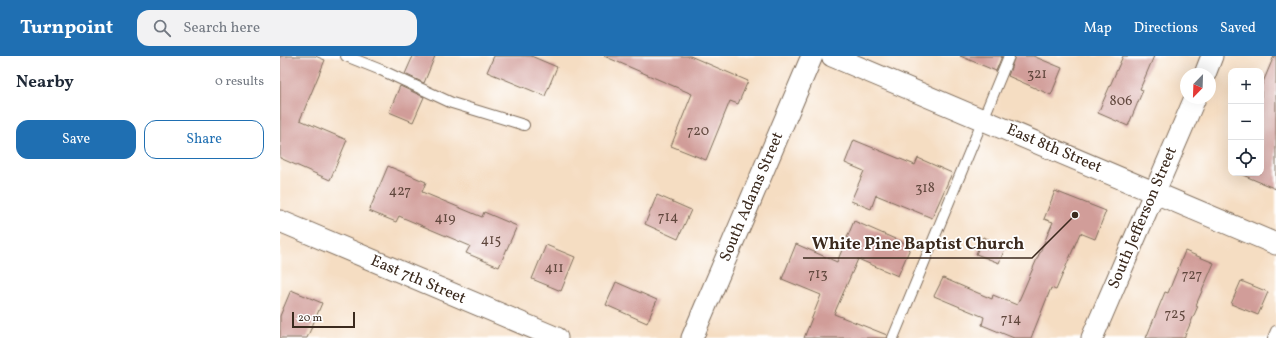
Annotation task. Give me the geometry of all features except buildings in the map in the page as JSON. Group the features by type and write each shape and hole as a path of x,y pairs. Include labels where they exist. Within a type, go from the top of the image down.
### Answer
{"street":[{"name":"South Adams Street","path":"692,338 812,56"},
{"name":"East 8th Street","path":"832,56 1276,244"},
{"path":"1207,68 1212,56"},
{"name":"South Jefferson Street","path":"1092,338 1192,104"},
{"name":"East 7th Street","path":"280,221 557,338"}],"lane":[{"path":"346,56 381,70 452,104 524,125"},
{"path":"893,338 1009,56"},
{"path":"1273,338 1276,331"}],"place":[{"name":"White Pine Baptist Church","path":"1075,215"}]}
